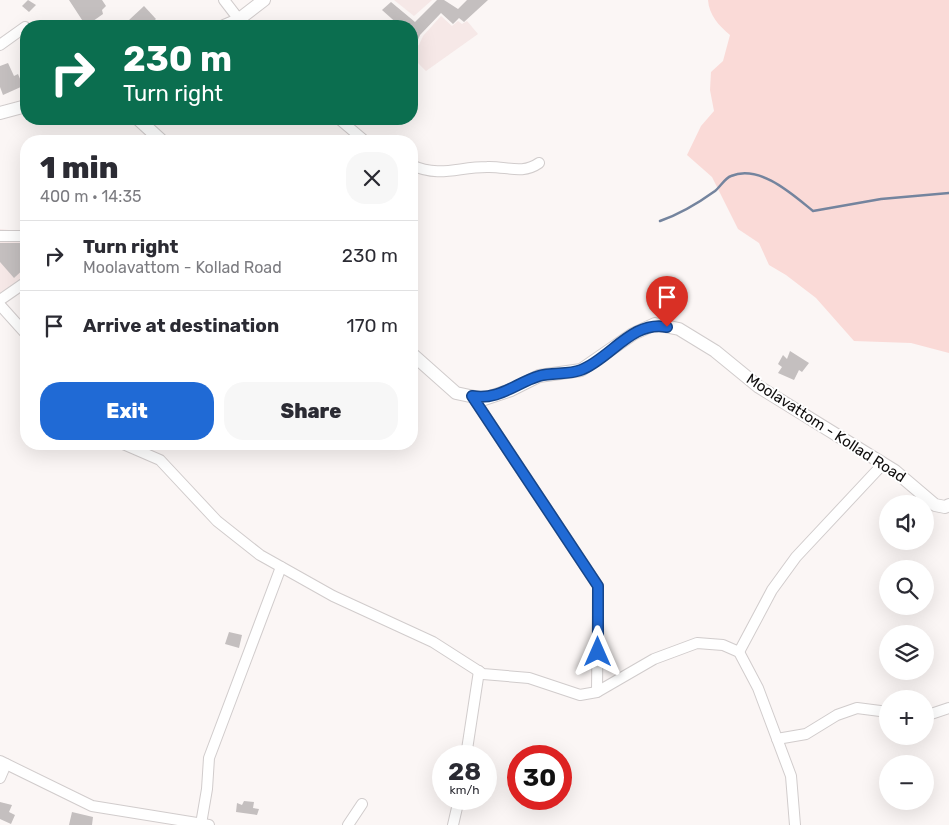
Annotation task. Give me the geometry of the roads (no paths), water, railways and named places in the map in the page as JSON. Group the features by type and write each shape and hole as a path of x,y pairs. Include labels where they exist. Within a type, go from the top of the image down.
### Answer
{"main road":[{"path":"244,20 264,0"},
{"path":"0,113 20,108"},
{"path":"145,125 155,135"},
{"name":"Moolavattom - Kollad Road","path":"418,360 456,393 484,398 511,390 539,376 581,370 633,334 655,324 679,329 715,351 759,387 895,471 935,505 944,507 949,505"}],"street":[{"path":"224,0 239,20"},
{"path":"0,45 20,31"},
{"path":"346,125 358,135"},
{"path":"418,168 424,171 446,173 484,167 522,170 539,163"},
{"path":"0,236 20,236"},
{"path":"0,300 20,286"},
{"path":"0,305 20,327"},
{"path":"472,396 598,586 597,692"},
{"path":"137,450 160,460 217,521 247,546 333,596 433,642 483,674 529,678 580,695 597,692 654,659 697,643 723,645 739,652 758,688 791,776 796,825"},
{"path":"739,652 772,590 796,557 883,464"},
{"path":"0,778 3,762 85,804 205,824 209,758 281,567"},
{"path":"468,745 479,671"},
{"path":"777,739 806,734 837,715 857,708 879,711"},
{"path":"934,713 949,708"},
{"path":"348,825 362,804"},
{"path":"453,825 457,810"}],"waterway":[{"path":"660,221 702,200 715,191 729,177 742,173 753,174 775,183 813,211 881,199 949,193"}]}
